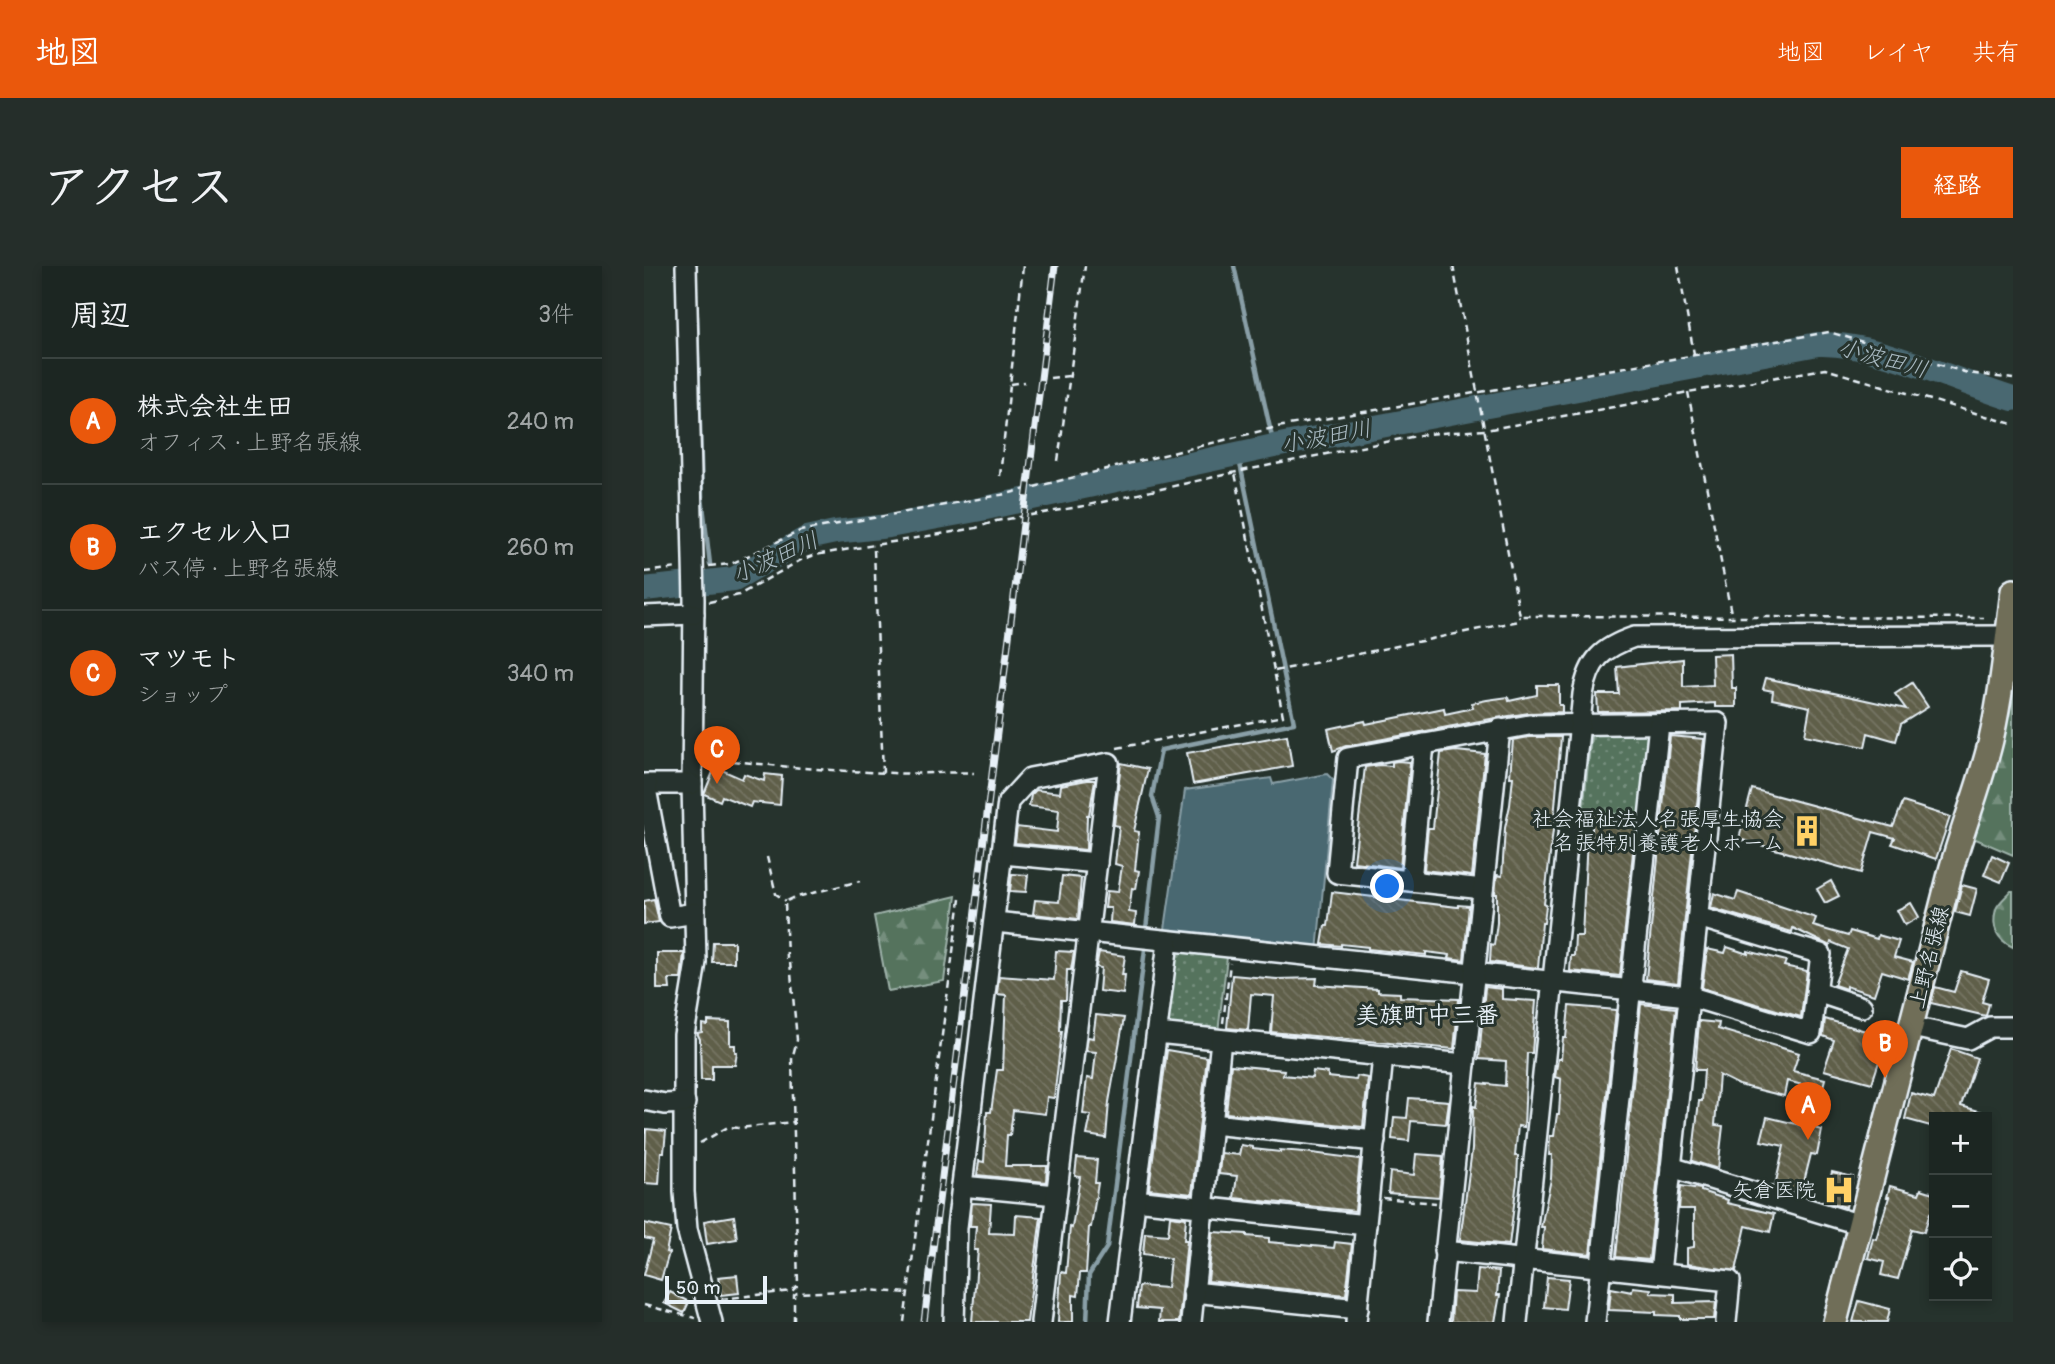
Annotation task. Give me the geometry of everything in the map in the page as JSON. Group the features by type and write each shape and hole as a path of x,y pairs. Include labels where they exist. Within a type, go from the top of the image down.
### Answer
{"main road":[{"name":"上野名張線","path":"1835,1322 1950,874 1992,737 2013,590"}],"street":[{"path":"686,266 695,569 692,784 696,962 684,1035 684,1146 687,1229 712,1322"},
{"path":"644,616 694,607"},
{"path":"1517,1322 1580,724 1585,682 1595,659 1605,649 1634,637 2007,636"},
{"path":"1483,889 1337,873 1348,758 1529,725 1718,723 1660,1273"},
{"path":"1595,1322 1659,724"},
{"path":"1438,1322 1500,729"},
{"path":"1411,881 1424,744"},
{"path":"954,1322 957,1227 1009,798 1030,778 1110,763 1041,1322"},
{"path":"692,784 646,784 650,846 670,918 695,913"},
{"path":"1003,854 1097,863"},
{"path":"995,922 1688,996 1811,1033 1821,954 1698,917"},
{"path":"1120,1322 1168,942"},
{"path":"1816,992 1862,1007"},
{"path":"1912,1027 1968,1039 1990,1027 2013,1027"},
{"path":"1157,1033 1465,1064"},
{"path":"1191,1322 1221,1040"},
{"path":"1193,1292 1357,1316 1383,1056"},
{"path":"644,1100 666,1104 685,1103"},
{"path":"1212,1124 1375,1141"},
{"path":"1671,1167 1861,1225"},
{"path":"962,1186 1056,1195"},
{"path":"1135,1200 1366,1225"},
{"path":"1444,1251 1730,1281 1726,1322"}],"path":[{"path":"1000,476 1023,266"},
{"path":"1058,461 1084,266"},
{"path":"1275,671 1519,621 1452,266"},
{"path":"1678,266 1693,354"},
{"path":"644,572 731,564 800,531 1006,494 1263,429 1829,332 1968,373 2013,379"},
{"path":"694,607 739,595 815,555 976,528 996,521 1084,506 1426,434 1485,430 1825,369 2013,424"},
{"path":"1050,378 1070,376"},
{"path":"1010,384 1025,382"},
{"path":"1688,392 1732,618"},
{"path":"1110,749 1283,716 1237,473"},
{"path":"874,551 883,773"},
{"path":"1520,616 1984,618"},
{"path":"701,757 791,768 883,773 974,773"},
{"path":"767,856 776,894 786,901"},
{"path":"786,901 860,881"},
{"path":"904,1322 960,899"},
{"path":"786,901 787,958 790,962 797,1040 792,1059 799,1277 794,1292 794,1322"},
{"path":"1221,1040 1231,955"},
{"path":"684,1146 697,1145 728,1127 793,1122"},
{"path":"1370,1196 1450,1204"},
{"path":"707,1301 794,1292 867,1290 908,1293"},
{"path":"644,1304 701,1321"}],"green space":[{"path":"2013,648 2013,855 1964,834"},
{"path":"1645,730 1651,739 1642,816 1583,811 1591,737 1595,732"},
{"path":"2011,891 2013,947 1999,937 1994,922 1997,907"},
{"path":"956,896 944,981 888,991 874,916"},
{"path":"1180,952 1227,957 1218,1032 1168,1028 1165,1022 1173,956"}],"water":[{"path":"1327,774 1333,780 1317,952 1164,936 1185,790 1271,778 1273,784"}],"building":[{"path":"1731,654 1732,688 1736,688 1736,707 1715,707 1715,703 1682,705 1682,711 1598,712 1597,694 1619,694 1617,667 1683,659 1683,687 1713,685 1712,655"},
{"path":"1766,678 1906,709 1895,694 1912,683 1928,707 1901,724 1896,741 1868,733 1865,747 1805,735 1810,707 1772,699 1773,691 1763,689"},
{"path":"1537,685 1559,685 1559,705 1562,705 1562,712 1496,718 1346,746 1333,751 1328,729 1444,708 1445,714 1473,708 1472,703 1487,700 1508,697 1509,701 1537,695"},
{"path":"1287,735 1292,766 1193,784 1187,753"},
{"path":"1670,736 1704,739 1678,983 1646,979"},
{"path":"1561,737 1538,968 1490,962 1491,944 1494,945 1497,923 1497,875 1502,876 1505,828 1513,777 1510,777 1513,740"},
{"path":"1456,751 1485,754 1472,876 1424,870 1428,828 1433,828 1441,753"},
{"path":"1392,762 1410,762 1400,868 1354,862 1365,767 1392,766"},
{"path":"1121,763 1148,769 1134,831 1139,832 1135,870 1139,871 1136,889 1132,888 1129,912 1136,913 1135,925 1110,922 1111,908 1105,908 1107,891 1118,892 1122,866 1115,864 1119,826 1114,825"},
{"path":"715,767 742,779 744,774 764,781 765,774 782,776 780,805 752,802 750,807 722,796 720,801 704,794"},
{"path":"1095,780 1087,815 1086,850 1015,843 1017,827 1057,832 1059,810 1029,806 1031,795 1036,790 1060,793 1061,785"},
{"name":"社会福祉法人名張厚生協会 名張特別養護老人ホーム","path":"1752,789 1893,827 1903,802 1950,817 1936,859 1892,844 1895,838 1873,832 1861,873 1739,839"},
{"path":"1592,814 1611,814 1611,822 1636,824 1620,976 1570,971 1575,936 1582,936 1587,838 1592,838"},
{"path":"1992,855 2009,863 2001,882 1984,875"},
{"path":"1012,874 1028,875 1026,892 1010,891"},
{"path":"1062,876 1081,878 1078,919 1033,914 1035,900 1059,902"},
{"path":"1831,881 1839,896 1825,903 1817,889"},
{"path":"1962,885 1977,889 1970,916 1955,912"},
{"path":"1332,892 1458,907 1469,906 1464,960 1426,952 1426,955 1322,944 1325,926 1328,926"},
{"path":"1738,892 1816,918 1813,926 1848,936 1850,931 1877,939 1878,935 1899,941 1894,957 1913,962 1908,979 1882,971 1874,995 1834,985 1848,949 1831,942 1830,946 1793,928 1792,932 1711,908 1714,893 1735,900"},
{"path":"654,899 659,922 644,924 644,901"},
{"path":"1911,903 1919,917 1905,925 1897,910"},
{"path":"713,942 734,942 734,962 712,962"},
{"path":"1727,947 1786,961 1784,966 1807,971 1801,1017 1702,988 1707,949 1725,953"},
{"path":"1056,951 1074,952 1071,970 1067,970 1066,1000 1061,1000 1062,1031 1054,1098 1047,1097 1045,1114 1013,1110 1010,1135 1007,1135 1005,1166 1047,1166 1046,1182 977,1175 979,1161 984,1162 987,1112 991,1112 997,1070 1003,1070 1006,995 997,994 999,976 1054,980"},
{"path":"1099,952 1125,956 1123,994 1099,991 1101,968 1096,967"},
{"path":"657,953 684,953 681,979 669,979 670,989 657,989"},
{"path":"1961,971 1989,979 1982,1002 1989,1004 1986,1016 1931,1003 1935,987 1954,992"},
{"path":"1232,975 1277,979 1317,978 1316,985 1378,989 1378,992 1400,993 1400,997 1459,999 1454,1049 1271,1032 1274,996 1251,994 1248,1030 1227,1028"},
{"path":"1485,987 1502,989 1502,999 1536,1001 1532,1053 1527,1053 1524,1127 1518,1126 1515,1156 1518,1156 1517,1181 1509,1245 1460,1240 1472,1150 1473,1106 1476,1107 1479,1083 1505,1086 1506,1061 1479,1059"},
{"path":"1641,1004 1676,1008 1649,1260 1616,1257"},
{"path":"1569,1006 1616,1010 1590,1254 1542,1249 1544,1227 1541,1227 1551,1179 1550,1136 1554,1136 1559,1114 1561,1079 1555,1077 1558,1059 1561,1059 1563,1038 1566,1038"},
{"path":"1096,1015 1124,1018 1109,1102 1106,1138 1087,1135 1091,1115 1083,1114 1087,1078 1093,1079 1096,1052 1086,1051 1088,1037 1093,1038"},
{"path":"1825,1019 1869,1032 1871,1029 1888,1034 1872,1083 1824,1070 1834,1040 1823,1036"},
{"path":"708,1021 730,1022 730,1045 735,1045 737,1052 735,1065 712,1065 712,1080 701,1080 700,1039 697,1033 702,1032 702,1024 708,1025"},
{"path":"1699,1021 1719,1023 1718,1029 1799,1053 1793,1071 1825,1079 1822,1090 1787,1081 1784,1096 1739,1085 1719,1075 1715,1125 1723,1126 1718,1169 1692,1161 1704,1070 1695,1070"},
{"path":"1951,1049 1977,1058 1961,1106 1983,1112 1929,1112 1929,1126 1905,1119 1911,1093 1934,1099"},
{"path":"1167,1050 1207,1057 1192,1194 1149,1189"},
{"path":"1231,1065 1284,1070 1283,1075 1312,1078 1313,1071 1328,1073 1328,1077 1356,1080 1357,1076 1368,1078 1363,1127 1226,1113"},
{"path":"1409,1098 1449,1101 1446,1124 1411,1121 1409,1141 1392,1139 1394,1117 1407,1118"},
{"path":"1767,1117 1822,1130 1817,1155 1811,1154 1801,1194 1775,1186 1784,1146 1761,1141"},
{"path":"646,1129 666,1131 664,1152 661,1152 659,1184 644,1183"},
{"path":"1241,1145 1253,1149 1360,1159 1355,1211 1234,1198 1237,1176 1219,1174 1221,1153 1239,1155"},
{"path":"1416,1154 1443,1156 1439,1197 1388,1193 1390,1172 1414,1175"},
{"path":"1077,1158 1097,1160 1095,1183 1098,1183 1089,1227 1086,1273 1080,1273 1078,1296 1073,1295 1073,1322 1058,1322 1061,1272 1066,1273 1070,1227 1072,1228 1080,1177 1075,1176"},
{"name":"矢倉医院","path":"1832,1172 1853,1177 1846,1207 1825,1201"},
{"path":"1681,1186 1701,1189 1728,1200 1727,1203 1774,1214 1770,1232 1746,1226 1736,1271 1687,1264 1687,1248 1694,1247 1694,1209 1679,1209"},
{"path":"1890,1186 1919,1194 1921,1189 1929,1191 1929,1216 1924,1232 1912,1229 1898,1279 1881,1275 1884,1262 1868,1258"},
{"path":"972,1203 991,1204 989,1233 1015,1234 1016,1215 1041,1217 1027,1322 972,1322 978,1250 974,1250 976,1226 970,1226"},
{"path":"734,1216 737,1239 707,1244 704,1221"},
{"path":"1170,1216 1186,1218 1184,1240 1187,1240 1179,1322 1159,1322 1160,1310 1137,1308 1139,1286 1167,1288 1170,1258 1143,1254 1145,1233 1168,1235"},
{"path":"644,1223 671,1229 666,1252 669,1253 661,1280 644,1275 653,1240 644,1238"},
{"path":"1213,1232 1247,1234 1269,1238 1269,1242 1334,1248 1335,1242 1352,1244 1346,1295 1208,1281"},
{"path":"1478,1269 1499,1271 1497,1295 1500,1295 1495,1322 1451,1322 1453,1292 1476,1293"},
{"path":"737,1275 739,1293 721,1295 718,1277"},
{"path":"1547,1277 1569,1279 1565,1309 1544,1307"},
{"path":"1633,1287 1651,1289 1650,1293 1675,1294 1675,1303 1716,1302 1714,1319 1680,1319 1680,1316 1656,1315 1656,1312 1609,1310 1611,1288 1632,1292"},
{"path":"670,1292 689,1302 684,1313 664,1303"},
{"path":"1859,1301 1890,1309 1887,1322 1853,1322"}],"waterway":[{"path":"1234,266 1274,446"},
{"path":"697,316 702,497 710,564"},
{"name":"小波田川","path":"644,589 734,579 807,538 835,532 889,526 981,509 1274,446 1818,344 1841,345 1890,356 2013,399"},
{"path":"1146,929 1159,817 1152,796 1161,750 1294,723 1238,454"},
{"path":"1087,1322 1089,1275 1107,1247 1145,949"}],"railway":[{"path":"924,1322 1055,266"}],"place":[{"name":"マツモト","path":"717,784"},
{"name":"社会福祉法人名張厚生協会 名張特別養護老人ホーム","path":"1807,831"},
{"name":"エクセル入口","path":"1885,1078"},
{"name":"株式会社生田","path":"1808,1140"},
{"name":"矢倉医院","path":"1839,1190"}],"district":[{"name":"美旗町中三番","path":"1427,1015"}]}
